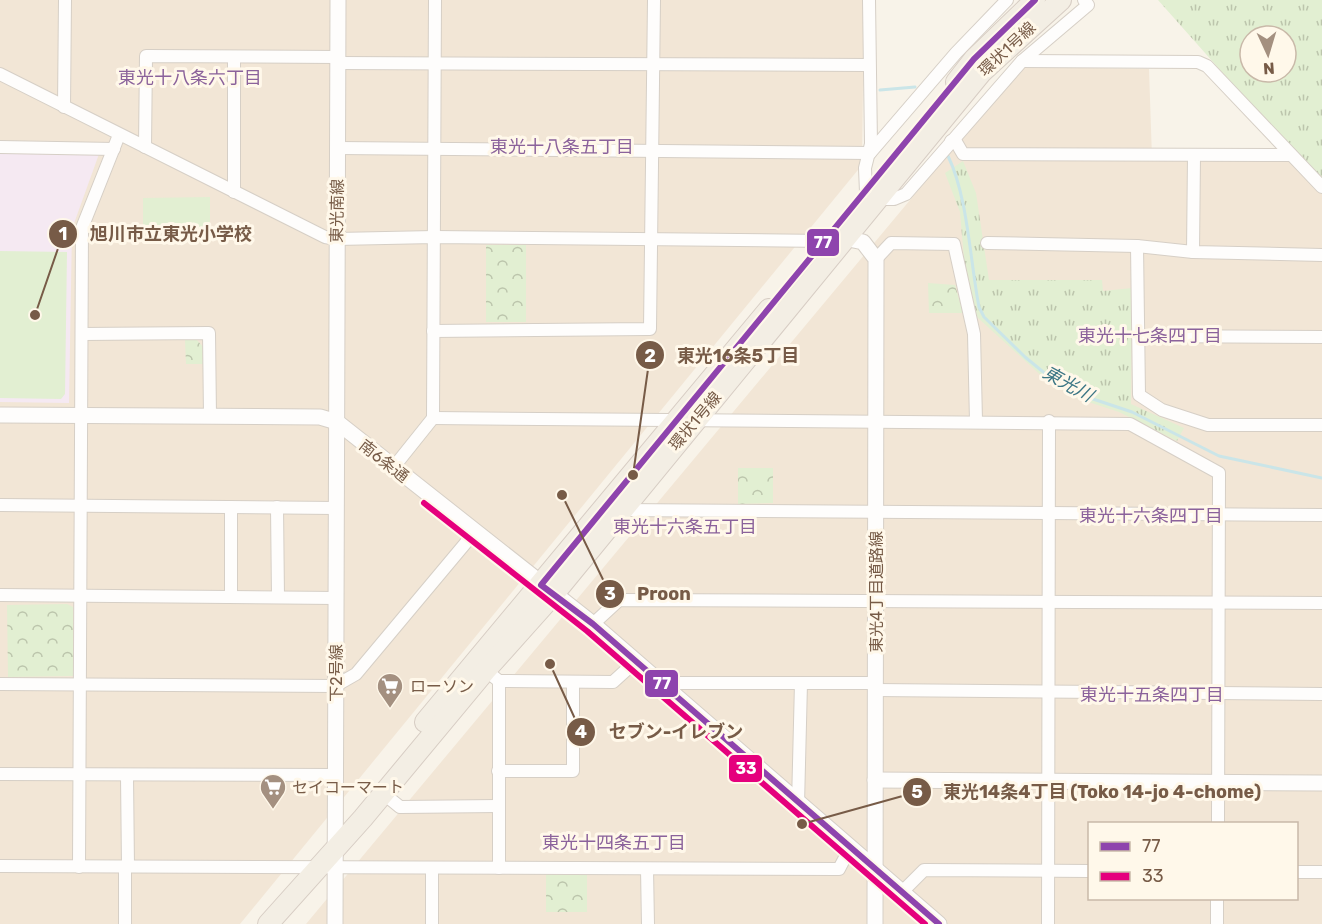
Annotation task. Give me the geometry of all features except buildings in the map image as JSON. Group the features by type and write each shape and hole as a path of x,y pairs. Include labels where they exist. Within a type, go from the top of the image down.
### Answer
{"main road":[{"name":"環状1号線","path":"871,196 974,59 1035,0"},
{"name":"環状1号線","path":"335,848 384,794 486,671 547,590 871,196 982,72 1061,0"},
{"name":"環状1号線","path":"268,924 326,869 358,805 486,671"}],"street":[{"path":"64,0 64,107"},
{"name":"東光南線","path":"337,422 338,0"},
{"path":"393,468 433,418 435,0"},
{"path":"433,331 650,329 654,0"},
{"path":"869,0 870,153 865,168 871,196 894,199 906,194 1022,61 1086,2"},
{"path":"870,153 956,53 1007,0"},
{"path":"145,147 146,56 435,63 869,65"},
{"path":"234,57 234,192"},
{"path":"1022,61 1198,62 1207,66 1322,188"},
{"path":"0,74 325,237 337,239 434,237 652,240 835,239 863,242 871,249 876,259 891,243 954,244 974,334 976,421"},
{"path":"79,867 82,228 119,135"},
{"path":"951,141 956,142 963,154 1291,155"},
{"path":"0,147 114,149"},
{"path":"338,148 870,153"},
{"path":"1194,156 1194,252"},
{"path":"987,243 1137,246 1194,252 1322,255"},
{"path":"1137,246 1139,395 1162,410 1208,426 1322,425"},
{"name":"東光4丁目道路線","path":"875,924 876,259"},
{"path":"82,334 209,333 210,416"},
{"path":"1138,336 1322,337"},
{"name":"南6条通","path":"0,415 320,417 337,422 474,533 593,624 658,683 939,924"},
{"path":"433,418 1049,421 1130,424 1219,473 1218,822"},
{"path":"1048,924 1049,421"},
{"name":"下2号線","path":"335,848 337,422"},
{"path":"0,505 336,508"},
{"path":"231,507 231,597"},
{"path":"277,507 278,597"},
{"path":"616,507 1049,514 1322,515"},
{"path":"0,684 336,686 356,674 474,533"},
{"path":"0,595 336,598"},
{"path":"593,624 619,600 1322,603"},
{"path":"499,868 498,771 486,671 573,682 613,682 635,662"},
{"path":"498,771 573,771 573,682"},
{"path":"658,683 801,683 1049,691 1322,694"},
{"path":"798,804 801,683"},
{"path":"0,774 336,775"},
{"path":"125,924 127,776"},
{"path":"875,780 1322,783"},
{"path":"384,794 400,807 498,806"},
{"path":"0,866 326,869 839,869 850,848"},
{"path":"432,868 432,924"},
{"path":"326,869 335,924"},
{"path":"647,869 648,924"},
{"path":"902,892 924,870 1088,871"},
{"path":"1298,872 1322,872"},
{"path":"1217,900 1217,924"}],"shaded area":[{"path":"0,0 864,0 862,165 240,924 0,924"},
{"path":"1021,67 1149,69 1152,158 1290,159 1322,191 1322,924 306,924"},
{"path":"0,154 99,154 72,229 69,403 0,402"}],"green space":[{"path":"1158,0 1322,0 1322,181 1292,151"},
{"path":"963,161 976,193 989,280 1102,280 1103,291 1132,288 1131,404 1184,428 1177,441 1119,412 1073,397 1046,380 977,317 964,259 960,212 945,173"},
{"path":"210,197 210,231 143,232 143,198"},
{"path":"486,245 526,245 526,322 486,322"},
{"path":"0,251 67,252 65,394 61,399 0,398"},
{"path":"928,283 955,285 963,313 929,313"},
{"path":"185,340 197,340 203,347 203,364 186,364"},
{"path":"738,468 773,468 773,503 738,504"},
{"path":"67,604 73,607 73,676 8,677 7,605"},
{"path":"546,874 587,874 587,912 546,912"}],"waterway":[{"name":"東光川","path":"880,90 915,87"},
{"name":"東光川","path":"948,156 960,190 979,307 984,317 1025,357 1053,380 1087,397 1132,412 1219,456 1322,478"}],"transit line":[{"name":"77","path":"939,924 593,624 541,585 974,59 1035,0"},
{"name":"33","path":"424,503 587,631 925,924"}],"place":[{"name":"旭川市立東光小学校","path":"35,315"},
{"name":"東光16条5丁目","path":"633,475"},
{"name":"Proon","path":"562,495"},
{"name":"セブン-イレブン","path":"550,664"},
{"name":"ローソン","path":"390,709"},
{"name":"セイコーマート","path":"273,810"},
{"name":"東光14条4丁目 (Toko 14-jo 4-chome)","path":"802,824"}],"district":[{"name":"東光十八条六丁目","path":"190,78"},
{"name":"東光十八条五丁目","path":"562,147"},
{"name":"東光十七条四丁目","path":"1150,336"},
{"name":"東光十六条四丁目","path":"1151,516"},
{"name":"東光十六条五丁目","path":"685,527"},
{"name":"東光十五条四丁目","path":"1152,695"},
{"name":"東光十四条五丁目","path":"614,843"}]}
